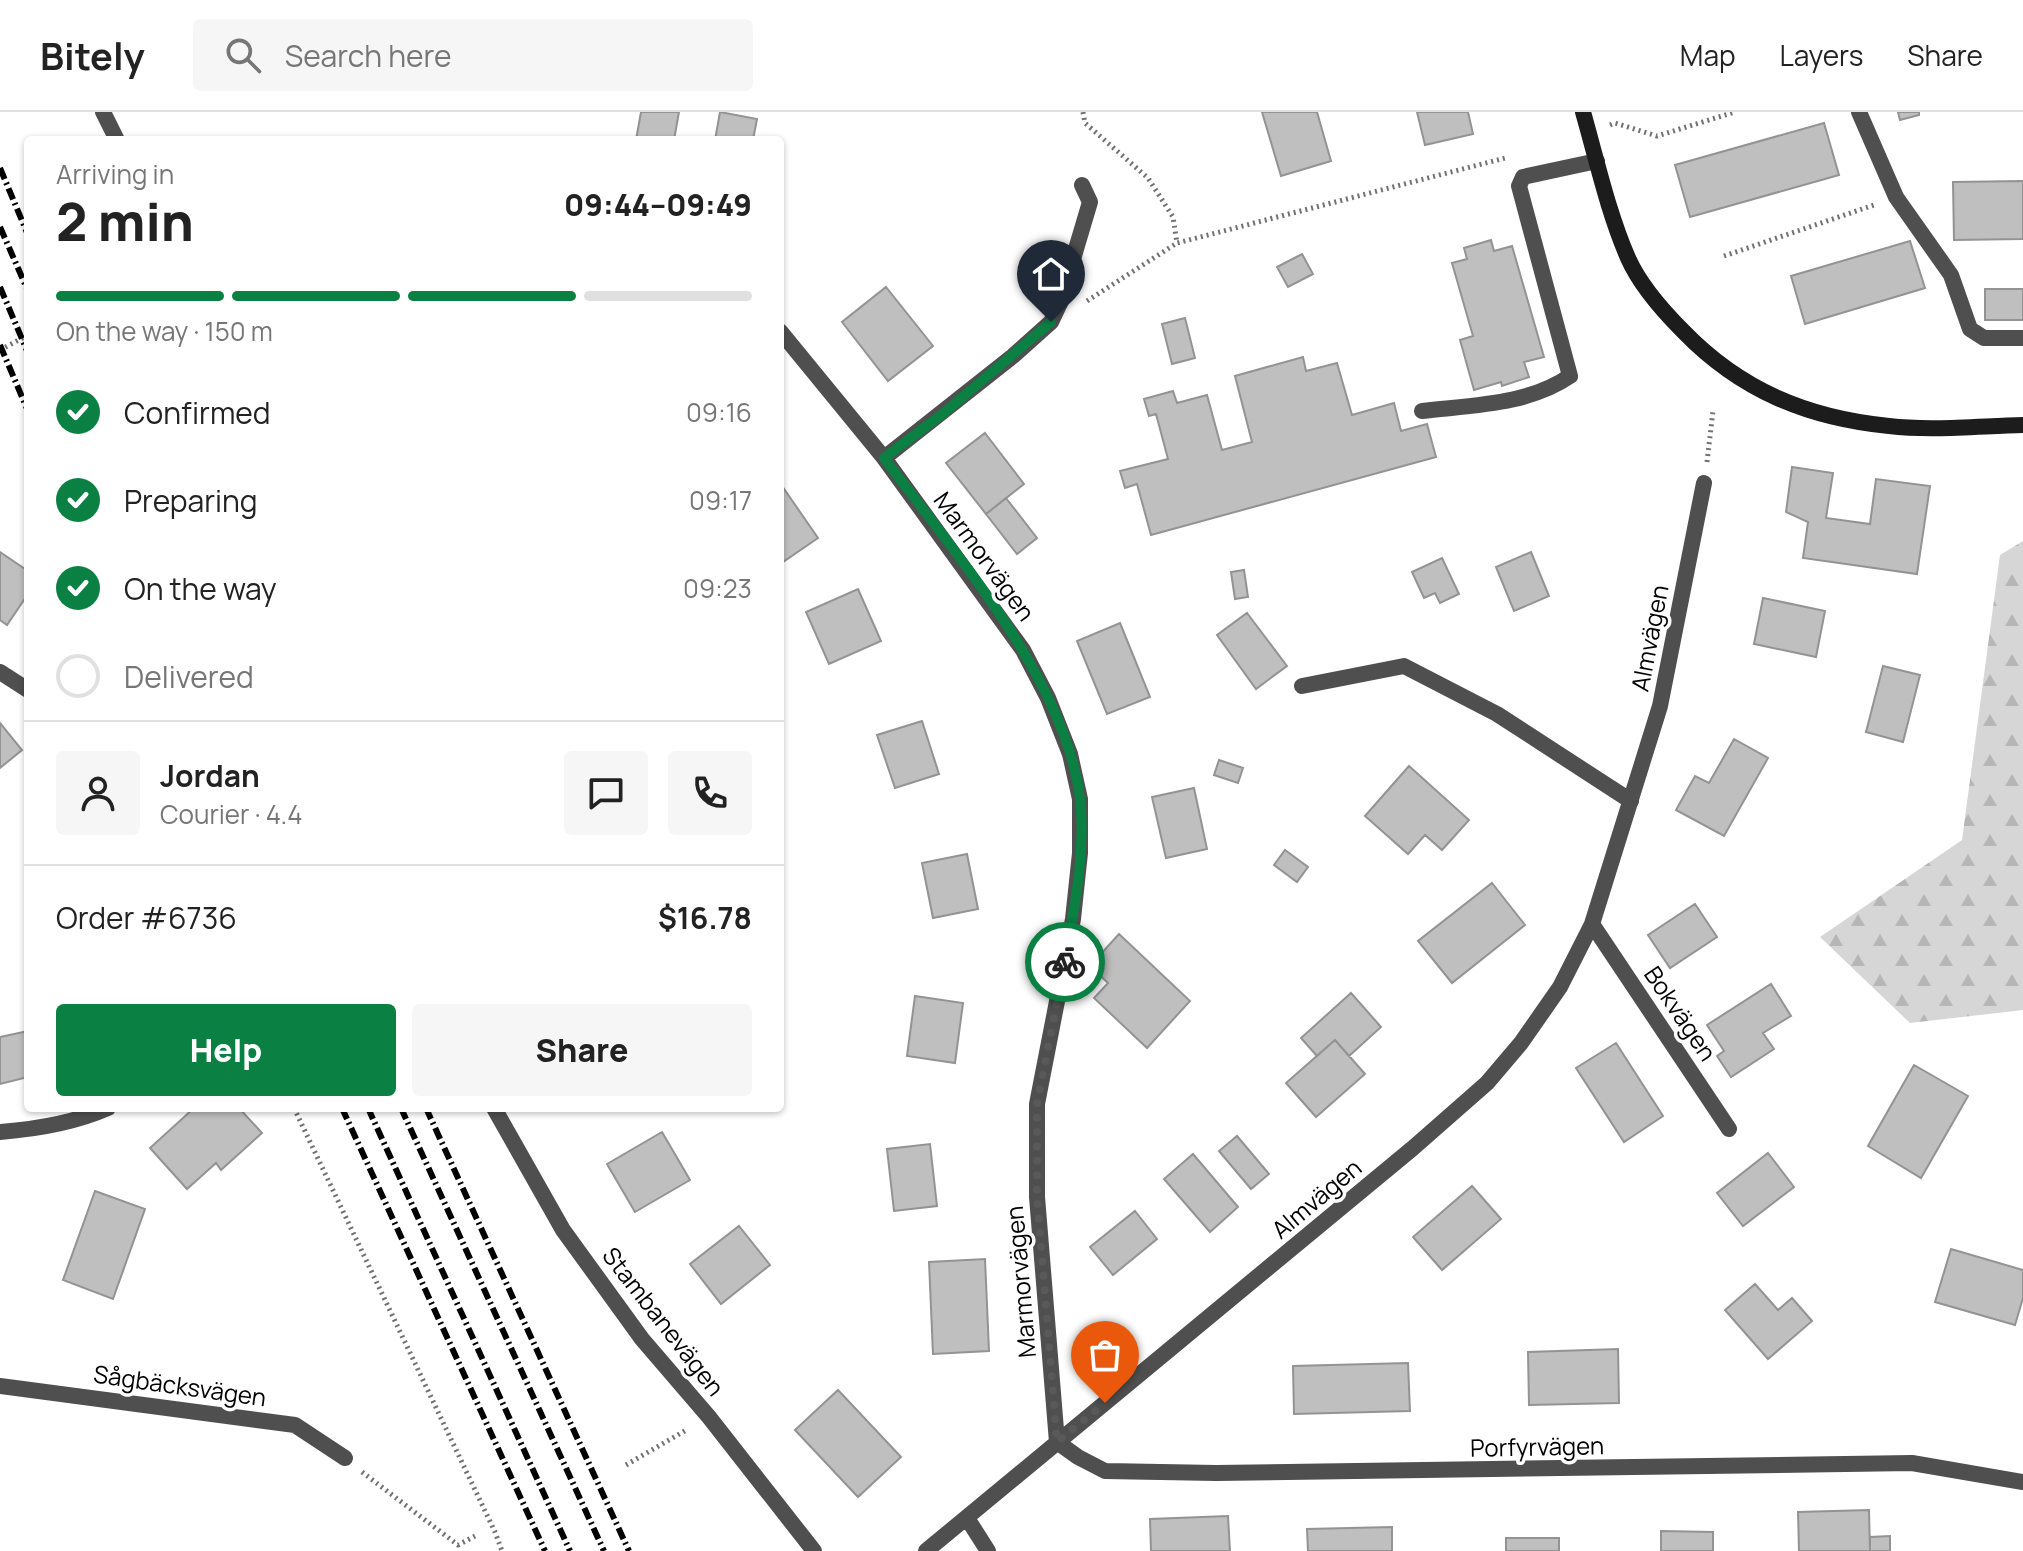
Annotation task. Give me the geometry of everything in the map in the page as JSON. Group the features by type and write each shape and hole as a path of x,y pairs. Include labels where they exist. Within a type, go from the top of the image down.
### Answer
{"street":[{"path":"103,112 115,136"},
{"path":"1583,112 1617,230 1630,261 1662,310 1697,345 1756,389 1785,403 1824,415 1890,427 2023,425"},
{"path":"1859,112 1896,197 1951,275 1970,329 1984,338 2023,338"},
{"path":"1422,411 1509,401 1554,387 1570,376 1519,186 1523,177 1597,161"},
{"path":"884,458 1051,322 1060,303 1090,202 1082,185"},
{"name":"Marmorvägen","path":"784,336 884,458 1023,650 1048,698 1070,754 1080,799 1080,853 1073,919 1037,1104 1037,1197 1057,1442"},
{"name":"Almvägen","path":"926,1551 1413,1148 1487,1083 1521,1043 1560,987 1592,924 1660,706 1704,483"},
{"path":"1302,686 1404,666 1497,714 1631,801"},
{"path":"0,672 24,687"},
{"name":"Bokvägen","path":"1592,924 1729,1129"},
{"path":"0,1132 34,1129 99,1112"},
{"name":"Stambanevägen","path":"496,1112 563,1230 642,1339 709,1417 814,1551"},
{"name":"Sågbäcksvägen","path":"0,1386 295,1425 345,1458"},
{"name":"Porfyrvägen","path":"1057,1442 1105,1471 1231,1473 1912,1463 2023,1482"},
{"path":"967,1518 988,1551"}],"path":[{"path":"1083,112 1085,123 1148,178 1173,217 1177,243"},
{"path":"1589,134 1615,123 1657,136 1735,112"},
{"path":"1060,303 1076,308 1177,243 1514,156"},
{"path":"1724,256 1896,197"},
{"path":"0,350 24,337"},
{"path":"1704,483 1713,411"},
{"path":"296,1112 502,1551"},
{"path":"626,1465 709,1417"},
{"path":"345,1458 456,1548 475,1536"}],"green space":[{"path":"2023,541 2023,1010 1910,1023 1820,937 1962,840 2000,555"}],"building":[{"path":"641,112 679,112 675,136 637,136"},
{"path":"720,112 757,119 754,136 716,136"},
{"path":"1262,112 1317,112 1331,161 1281,176"},
{"path":"1417,112 1468,112 1473,134 1425,145"},
{"path":"1898,112 1919,112 1919,115 1900,120"},
{"path":"1824,123 1839,175 1690,217 1675,165"},
{"path":"2023,181 2023,239 1954,240 1953,182"},
{"path":"1491,240 1494,251 1512,246 1544,357 1524,362 1529,377 1502,386 1501,382 1474,390 1460,340 1473,336 1452,263 1467,259 1464,248"},
{"path":"1910,241 1925,288 1805,324 1791,276"},
{"path":"1302,254 1313,274 1288,287 1277,267"},
{"path":"886,287 933,346 888,381 842,322"},
{"path":"1985,289 2023,289 2023,320 1985,320"},
{"path":"1185,318 1195,358 1172,364 1162,324"},
{"path":"1303,357 1306,371 1337,363 1352,415 1394,403 1401,431 1427,424 1436,457 1151,535 1137,484 1125,488 1120,471 1168,459 1156,414 1149,416 1144,399 1173,391 1177,403 1207,395 1222,450 1252,442 1235,376"},
{"path":"985,433 1024,484 986,514 946,463"},
{"path":"1792,467 1833,473 1826,518 1870,524 1876,479 1930,486 1917,574 1803,558 1808,522 1786,512"},
{"path":"784,489 818,538 784,561"},
{"path":"1006,498 1037,538 1017,554 986,514"},
{"path":"0,552 24,568 24,600 7,625 0,620"},
{"path":"1531,552 1549,596 1514,611 1496,567"},
{"path":"1442,558 1459,594 1440,603 1435,593 1424,598 1412,572"},
{"path":"1244,570 1248,597 1235,599 1231,572"},
{"path":"858,589 881,641 829,664 806,612"},
{"path":"1763,598 1825,611 1816,657 1754,644"},
{"path":"1247,613 1287,666 1256,689 1217,635"},
{"path":"1120,623 1150,697 1107,714 1077,641"},
{"path":"1883,666 1920,675 1903,742 1866,732"},
{"path":"922,721 939,774 895,788 877,735"},
{"path":"0,723 22,750 0,768"},
{"path":"1734,739 1768,758 1724,836 1676,810 1695,776 1709,783"},
{"path":"1219,760 1243,768 1238,783 1214,775"},
{"path":"1409,766 1469,820 1442,850 1425,835 1408,854 1365,816"},
{"path":"1194,788 1207,849 1166,858 1152,797"},
{"path":"1285,850 1308,867 1297,882 1274,865"},
{"path":"967,854 978,909 933,918 922,863"},
{"path":"1492,883 1525,925 1452,983 1418,941"},
{"path":"1695,904 1717,937 1670,968 1648,935"},
{"path":"1119,934 1190,1001 1147,1048 1094,998 1108,983 1090,966"},
{"path":"1771,984 1791,1016 1763,1033 1774,1049 1731,1077 1717,1056 1724,1051 1707,1025"},
{"path":"1351,993 1381,1027 1349,1056 1335,1040 1317,1056 1301,1038"},
{"path":"915,996 963,1003 955,1063 907,1056"},
{"path":"24,1032 24,1078 0,1084 0,1037"},
{"path":"1335,1040 1365,1074 1316,1117 1286,1083"},
{"path":"1616,1043 1663,1116 1624,1142 1576,1068"},
{"path":"1914,1065 1968,1096 1921,1178 1868,1146"},
{"path":"190,1112 243,1112 262,1133 221,1170 216,1163 187,1189 150,1148"},
{"path":"662,1132 690,1180 635,1212 607,1164"},
{"path":"1237,1136 1269,1174 1251,1189 1219,1151"},
{"path":"930,1144 937,1206 894,1211 887,1149"},
{"path":"1768,1153 1794,1187 1743,1226 1717,1193"},
{"path":"1193,1154 1238,1207 1210,1232 1164,1179"},
{"path":"1472,1186 1501,1219 1442,1270 1413,1237"},
{"path":"95,1191 145,1209 113,1299 63,1280"},
{"path":"1135,1211 1157,1239 1113,1275 1090,1247"},
{"path":"739,1226 770,1265 721,1304 690,1264"},
{"path":"1951,1249 2023,1270 2023,1298 2015,1325 1935,1302"},
{"path":"985,1259 989,1351 933,1354 929,1262"},
{"path":"1755,1284 1778,1310 1792,1298 1812,1321 1768,1359 1725,1310"},
{"path":"1618,1349 1619,1403 1529,1405 1528,1352"},
{"path":"1408,1363 1410,1411 1294,1414 1293,1366"},
{"path":"838,1390 901,1457 858,1497 795,1430"},
{"path":"1869,1510 1870,1551 1799,1551 1798,1512"},
{"path":"1228,1516 1230,1551 1151,1551 1150,1519"},
{"path":"1392,1527 1392,1551 1308,1551 1307,1529"},
{"path":"1661,1531 1713,1532 1713,1551 1661,1551"},
{"path":"1890,1536 1890,1551 1870,1551 1870,1537"},
{"path":"1506,1538 1559,1538 1559,1551 1506,1551"}],"railway":[{"path":"0,168 24,225"},
{"path":"0,227 24,282"},
{"path":"0,287 24,344"},
{"path":"0,345 24,402"},
{"path":"344,1112 545,1551"},
{"path":"370,1112 570,1551"},
{"path":"403,1112 604,1551"},
{"path":"428,1112 629,1551"}],"way so far":[{"path":"1065,962 1037,1104 1037,1197 1057,1442 1105,1403"}],"route":[{"path":"1051,322 945,412 884,458 1023,650 1048,698 1070,754 1080,799 1080,853 1065,962"}]}
